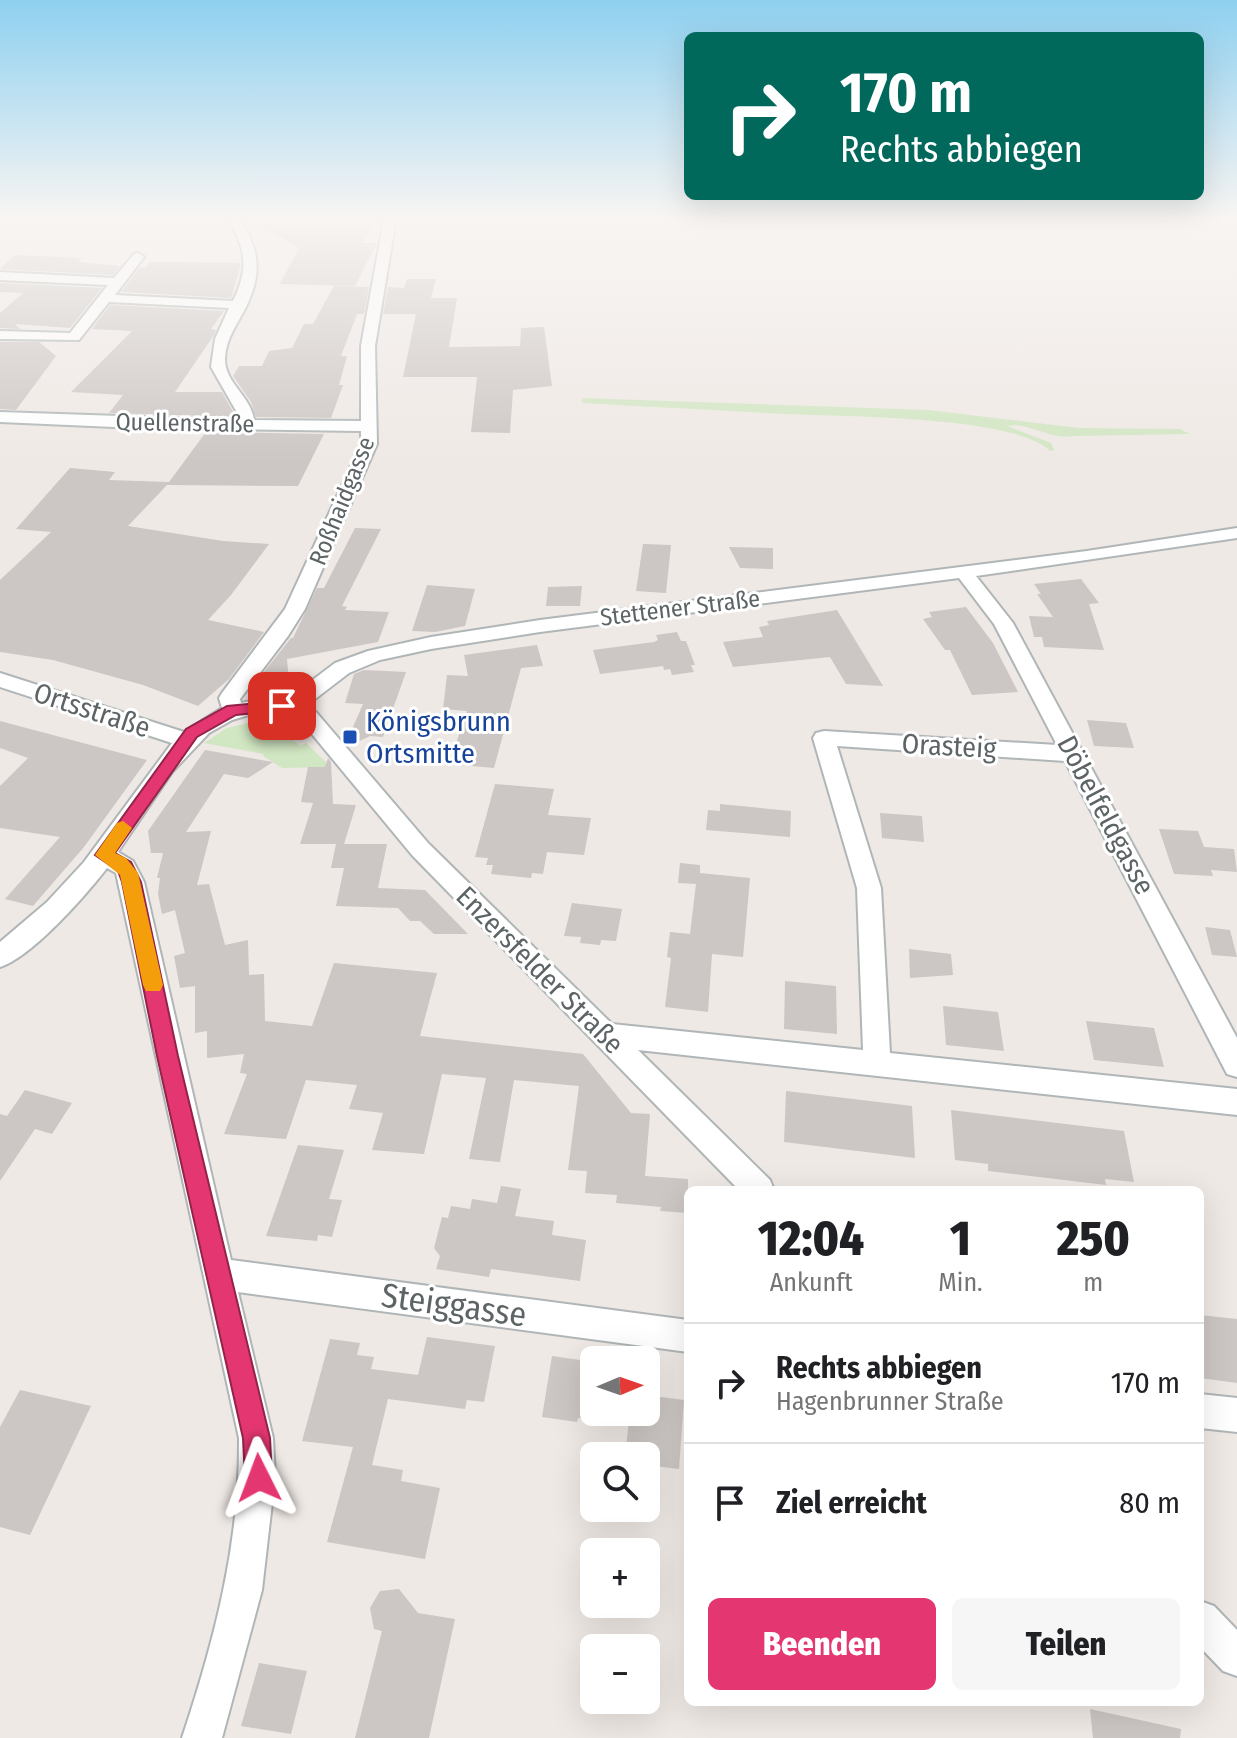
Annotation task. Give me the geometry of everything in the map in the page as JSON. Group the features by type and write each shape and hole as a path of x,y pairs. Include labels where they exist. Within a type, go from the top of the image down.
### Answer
{"street":[{"path":"0,335 74,337 101,300"},
{"path":"144,300 240,305"},
{"path":"242,300 221,343 217,365 247,415 246,425"},
{"name":"Roßhaidgasse","path":"233,710 229,698 232,691 281,632 312,576 367,449 371,426 368,346 376,300"},
{"name":"Quellenstraße","path":"0,417 371,426"},
{"name":"Stettener Straße","path":"290,708 342,668 388,652 540,626 1087,556 1237,533"},
{"name":"Döbelfeldgasse","path":"964,572 1003,623 1237,1065"},
{"name":"Ortsstraße","path":"0,680 185,740"},
{"path":"0,957 50,914 104,855 185,740 201,726 233,710 268,705 290,708"},
{"name":"Enzersfelder Straße","path":"290,708 309,717 420,849 755,1186"},
{"name":"Orasteig","path":"877,1064 869,888 824,738 1074,754"},
{"path":"104,855 125,867 132,882 168,1056 256,1438 259,1478 245,1591 202,1738"},
{"path":"605,1035 1237,1102"},
{"name":"Steiggasse","path":"219,1274 684,1335"},
{"path":"1204,1411 1237,1415"},
{"path":"1204,1624 1237,1657"}],"green space":[{"path":"582,398 928,410 1079,428 1180,429 1190,434 1065,437 1023,426 1007,426 1051,443 1054,450 1050,451 1030,439 965,424 582,403"},
{"path":"252,722 271,724 291,733 296,736 293,740 300,746 306,743 331,767 282,768 264,754 204,743 227,728"}],"building":[{"path":"15,300 92,300 70,328 15,324 20,329 0,328 0,313"},
{"path":"326,300 367,300 364,314 357,314 341,356 347,356 339,385 343,385 331,418 256,417 251,402 233,376 239,366 262,366 269,351 292,348 304,324 313,324"},
{"path":"386,300 457,300 449,347 520,346 521,328 544,327 552,386 513,390 510,433 471,432 477,377 403,377 416,314 383,314"},
{"path":"110,305 224,311 211,329 216,330 214,335 175,392 222,392 236,417 109,413 123,395 71,392 132,331 92,329"},
{"path":"0,342 39,342 56,356 16,410 0,409"},
{"path":"206,432 324,434 298,486 167,485 128,526 223,541 269,544 208,620 264,632 229,679 198,706 143,685 53,660 0,652 0,580 51,532 16,529 70,468 115,472 109,480 169,482"},
{"path":"355,528 381,529 342,606 347,607 345,610 389,612 378,642 287,659 289,682 260,677 293,638 317,588 324,588"},
{"path":"643,544 671,545 666,593 636,591"},
{"path":"729,547 773,548 773,569 740,568"},
{"path":"1081,579 1099,603 1089,604 1104,650 1044,647 1042,637 1034,637 1029,616 1053,617 1034,584"},
{"path":"427,585 475,589 465,626 435,632 412,631"},
{"path":"582,586 580,606 546,606 548,587"},
{"path":"966,607 993,643 1018,692 972,695 950,650 945,650 923,619 932,617 929,612"},
{"path":"837,610 883,686 846,684 830,657 733,667 723,642 763,637 759,627 769,625 767,621"},
{"path":"677,632 681,641 686,641 695,665 691,665 694,672 672,675 670,669 664,670 663,666 600,674 593,650 654,642 658,640 656,635"},
{"path":"537,645 543,666 521,668 494,768 449,764 467,711 443,709 447,675 468,676 464,655"},
{"path":"364,670 406,672 383,737 370,736 349,746 346,743 363,704 345,703 354,674"},
{"path":"1087,720 1126,723 1134,748 1094,746"},
{"path":"0,721 147,760 84,847 33,906 5,899 60,837 0,828 0,786 28,758 0,748"},
{"path":"205,750 273,762 248,778 224,774 186,832 211,831 197,885 209,884 225,945 248,940 249,975 264,974 265,1021 312,1026 334,963 437,973 420,1036 583,1054 631,1113 650,1114 645,1176 688,1179 688,1186 684,1186 684,1213 660,1211 661,1207 616,1203 617,1195 585,1193 587,1171 568,1170 579,1086 514,1080 500,1162 469,1159 486,1078 442,1074 424,1154 372,1150 383,1113 349,1109 357,1085 306,1080 286,1139 224,1134 247,1074 240,1073 244,1054 207,1058 207,1031 195,1033 195,986 180,988 174,956 185,953 175,910 162,914 158,894 160,878 157,878 163,853 151,853 148,831"},
{"path":"328,758 331,762 333,804 356,805 344,844 300,844 313,803 301,802 308,767 325,767"},
{"path":"495,784 554,789 548,815 591,818 584,855 547,852 543,874 532,873 531,878 491,874 493,865 486,865 488,858 475,857"},
{"path":"720,804 791,811 790,837 706,830 708,810 720,811"},
{"path":"880,813 922,816 924,842 882,838"},
{"path":"1159,829 1198,831 1204,847 1234,849 1237,872 1211,870 1213,876 1174,874"},
{"path":"336,844 387,844 378,888 425,890 468,934 434,934 420,921 410,921 398,908 336,906 344,868 331,868"},
{"path":"680,863 700,865 700,873 750,878 743,957 712,954 708,1012 665,1007 671,958 667,957 670,932 690,934 696,884 678,883"},
{"path":"572,903 622,909 616,941 601,940 600,945 580,943 581,937 564,936"},
{"path":"1205,927 1230,930 1237,957 1212,955"},
{"path":"909,949 951,954 953,975 910,978"},
{"path":"785,981 836,986 837,1034 784,1029"},
{"path":"943,1006 998,1012 1004,1051 946,1045"},
{"path":"1086,1021 1154,1028 1164,1067 1094,1060"},
{"path":"25,1090 72,1103 52,1134 35,1129 0,1181 0,1114 7,1116"},
{"path":"786,1091 912,1106 915,1158 784,1142"},
{"path":"951,1110 1124,1131 1134,1182 1105,1179 1106,1185 988,1171 988,1164 955,1160"},
{"path":"298,1145 344,1150 329,1199 342,1200 332,1237 318,1235 317,1241 266,1236"},
{"path":"501,1186 521,1189 515,1216 554,1221 552,1235 586,1240 580,1281 491,1269 489,1277 436,1269 440,1256 434,1248 442,1217 448,1218 451,1206 470,1209 472,1199 497,1203"},
{"path":"1204,1315 1237,1319 1237,1383 1204,1379"},
{"path":"427,1337 495,1346 484,1402 467,1400 465,1409 388,1399 372,1465 403,1470 401,1481 440,1488 425,1559 327,1542 353,1447 302,1441 330,1339 360,1343 357,1355 374,1357 371,1369 418,1375"},
{"path":"552,1356 580,1360 580,1418 577,1422 542,1417"},
{"path":"20,1390 91,1406 30,1535 0,1527 0,1427"},
{"path":"660,1397 684,1400 679,1469 660,1467 660,1442 627,1442 628,1426 660,1426"},
{"path":"399,1589 418,1613 455,1619 429,1738 355,1738 382,1631 374,1629 370,1608 380,1591"},
{"path":"259,1663 307,1671 291,1734 241,1726"},
{"path":"1090,1709 1181,1729 1180,1738 1093,1738"}],"slow traffic":[{"path":"123,828 104,855 120,862 129,873 153,985"}],"place":[{"name":"Königsbrunn Ortsmitte","path":"350,737"}],"route":[{"path":"259,1478 256,1438 168,1056 132,882 120,862 104,855 192,733 233,710 282,706"}]}
